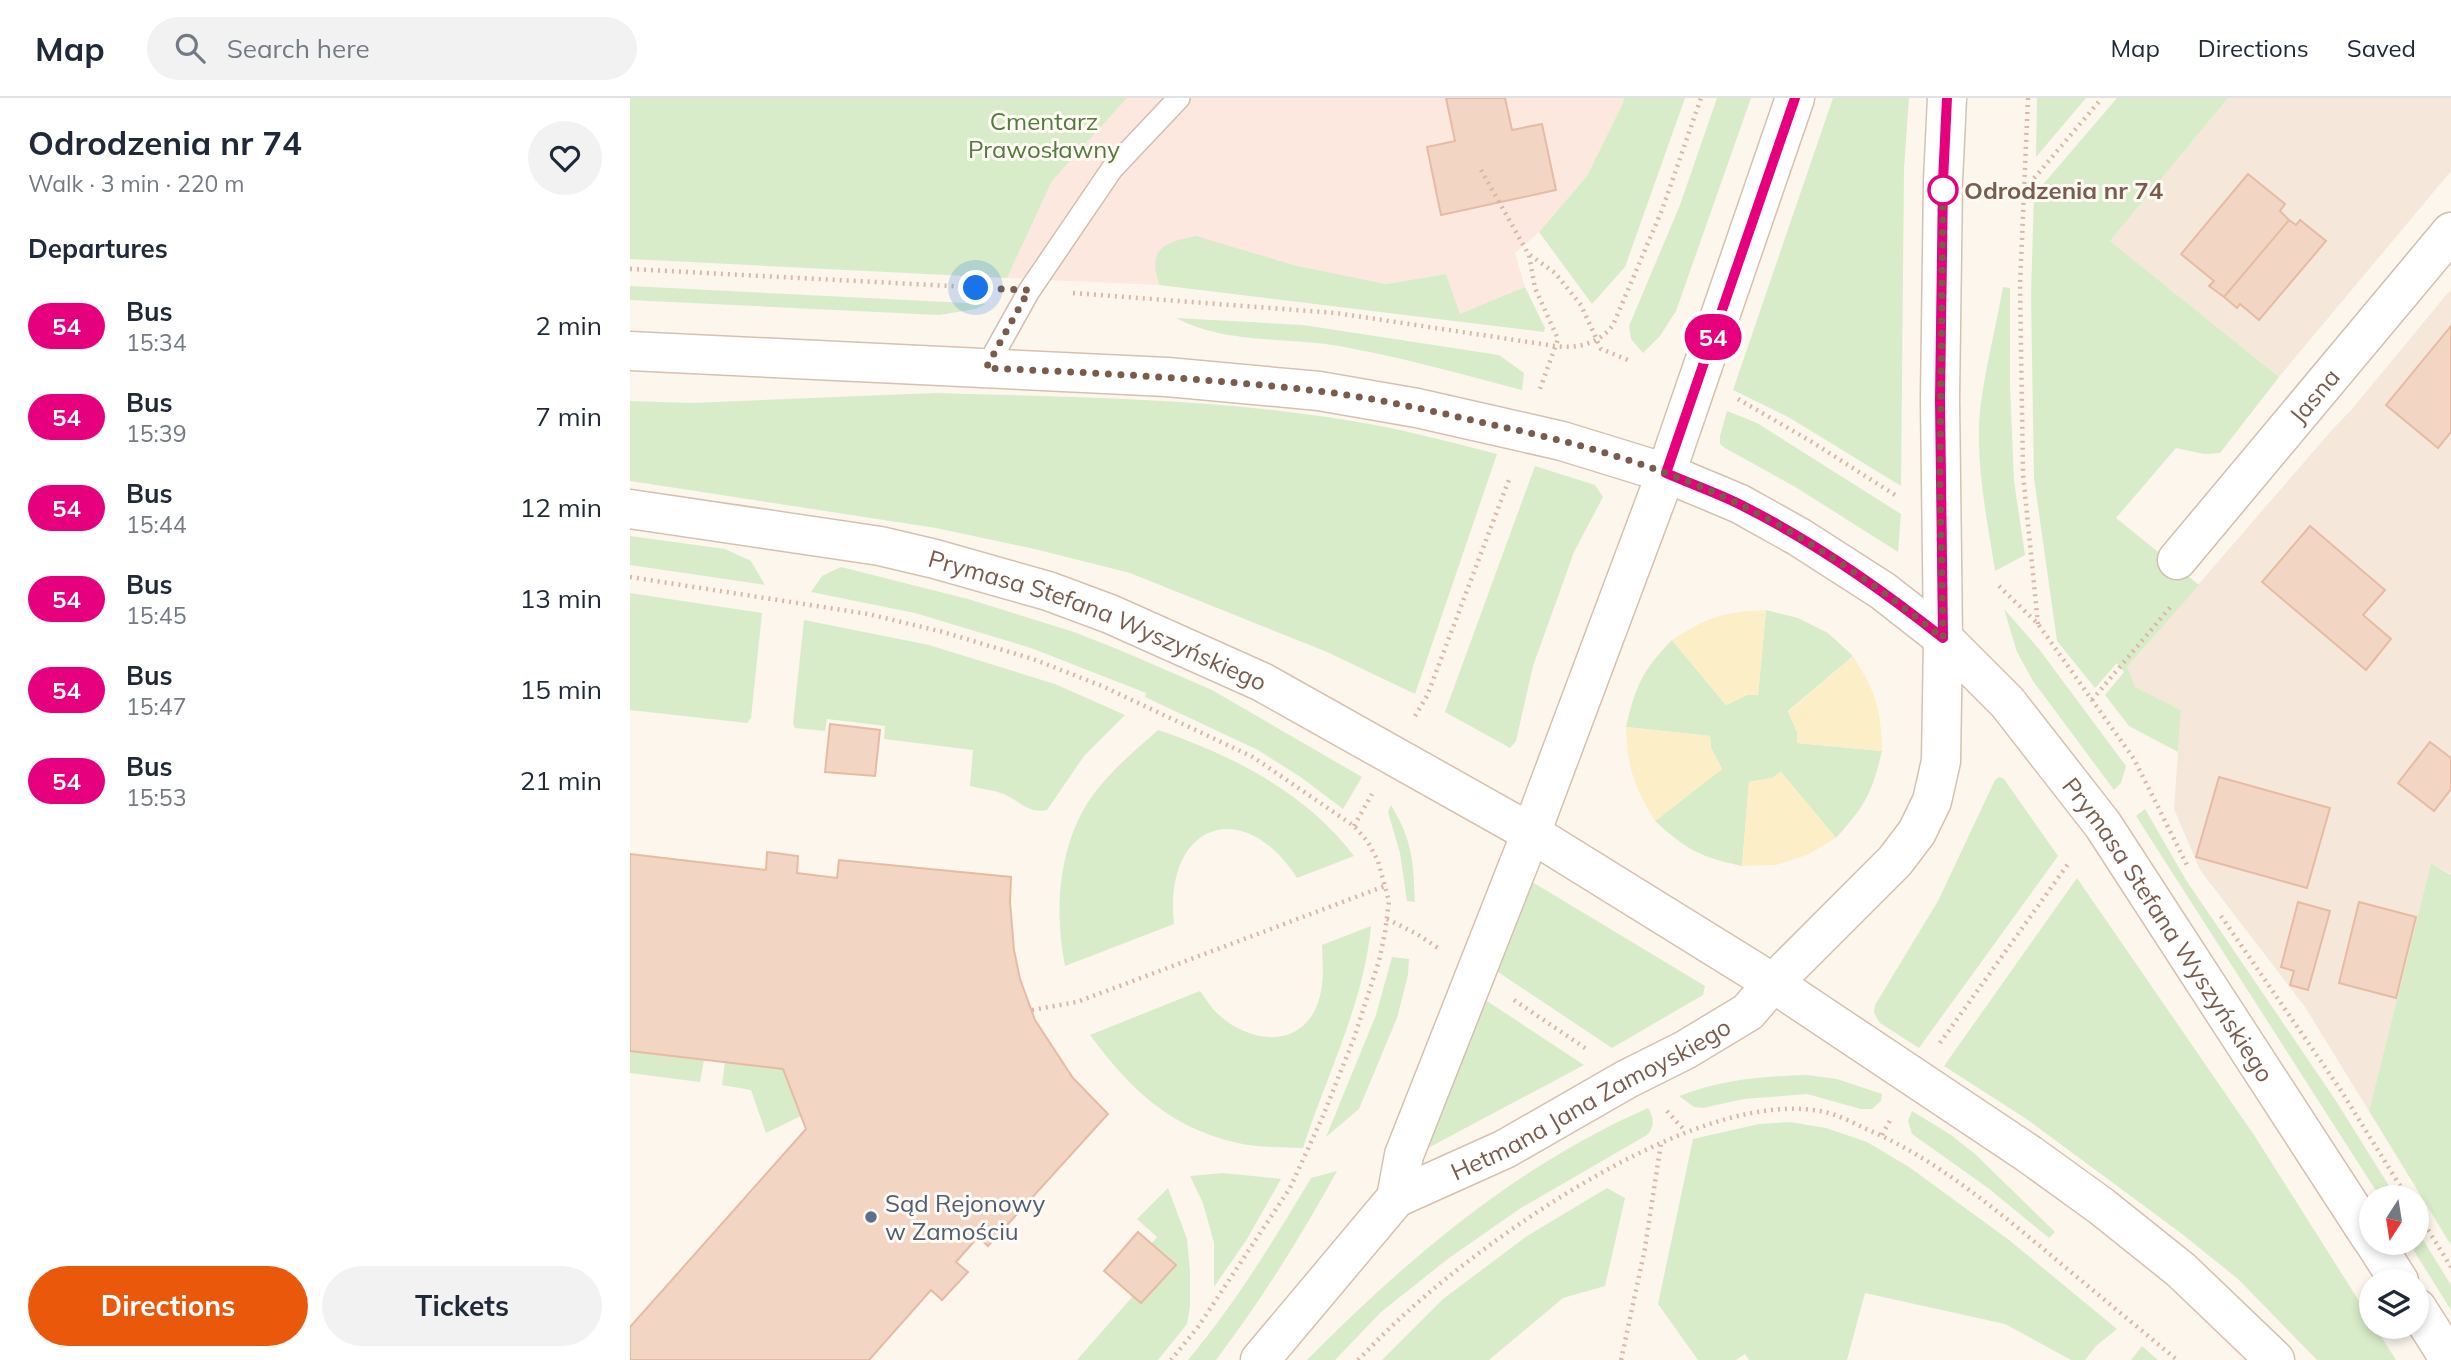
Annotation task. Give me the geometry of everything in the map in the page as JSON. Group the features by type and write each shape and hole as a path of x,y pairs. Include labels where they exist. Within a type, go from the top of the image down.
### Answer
{"main road":[{"name":"Hetmana Jana Zamoyskiego","path":"1396,1198 1404,1156 1531,833 1666,473 1794,98"},
{"name":"Hetmana Jana Zamoyskiego","path":"1260,1360 1396,1198 1505,1149 1627,1079 1685,1050 1748,1012 1773,983 1895,861 1917,832 1932,800 1941,761 1943,638 1940,400 1947,98"},
{"name":"Jasna","path":"2177,560 2451,232"},
{"path":"630,351 1167,377 1319,391 1526,431 1666,473"},
{"name":"Prymasa Stefana Wyszyńskiego","path":"1666,473 1740,504 1799,537 1883,591 1943,638 2007,702 2103,825 2359,1218"},
{"name":"Prymasa Stefana Wyszyńskiego","path":"630,509 880,546 935,559 1048,591 1167,638 1262,682 1531,833 1773,983"},
{"path":"1773,983 2029,1154 2101,1206 2181,1270 2275,1360"},
{"path":"2429,1327 2450,1360"}],"lane":[{"path":"986,368 1029,290 1112,169 1179,98"}],"path":[{"path":"630,270 1129,296 1336,313 1573,347 1595,340 1613,325 1662,210 1701,98"},
{"path":"2028,98 2020,285 2023,474 2038,624"},
{"path":"2024,189 2102,98"},
{"path":"1481,170 1529,255 1535,288 1558,339 1542,383"},
{"path":"1529,255 1555,273 1581,305 1595,340 1605,352 1628,360"},
{"path":"1733,397 1812,442 1898,497"},
{"path":"1427,696 1511,473"},
{"path":"630,577 867,614 943,632 1032,659 1102,686 1253,757 1354,826 1368,842 1378,861 1389,901 1378,961 1354,1038 1290,1188 1198,1327 1171,1360"},
{"path":"1999,586 2038,624 2134,759 2192,875"},
{"path":"1354,826 1376,786"},
{"path":"1940,1044 2068,864"},
{"path":"1032,1010 1077,1002 1385,886"},
{"path":"2216,909 2340,1089 2400,1185"},
{"path":"1387,919 1417,934"},
{"path":"1512,999 1598,1057"},
{"path":"1659,1102 1685,1131"},
{"path":"1358,1360 1406,1312 1498,1240 1552,1203 1685,1131 1722,1118 1783,1108 1827,1112 1882,1135 1924,1159 1973,1192 2177,1360"},
{"path":"1621,1360 1645,1248 1661,1142"},
{"path":"2429,1232 2451,1268"}],"shaded area":[{"path":"1127,98 1624,98 1587,176 1539,232 1515,253 1525,287 1460,315 1446,274 1386,284 1293,265 1155,273 1159,285 1007,278 1052,181"},
{"path":"2228,98 2451,98 2451,171 2279,377 2110,241"},
{"path":"2451,289 2451,874 2431,863 2369,1111 2305,1007 2200,870 2174,809 2181,710 2134,687 2127,667 2352,409"}],"green space":[{"name":"Cmentarz Prawosławny","path":"630,98 1127,98 1052,181 1007,278 630,259"},
{"path":"1624,98 1685,98 1625,267 1592,304 1539,232 1587,176"},
{"path":"1717,98 1751,98 1676,311 1660,336 1643,353 1631,339 1629,326 1680,205"},
{"path":"1833,98 1909,98 1904,168 1901,486 1790,418 1733,390"},
{"path":"2037,98 2086,98 2036,157"},
{"path":"2117,98 2228,98 2110,241 2279,377 2220,453 2204,454 2176,448 2116,518 2199,585 2127,667 2135,687 2181,710 2178,752 2129,726 2105,695 2124,672 2117,663 2095,688 2057,641 2034,478 2031,295 2034,195"},
{"path":"1196,236 1293,265 1386,284 1446,274 1460,314 1525,287 1545,328 1544,332 1159,285 1155,263 1161,249 1175,241"},
{"path":"630,286 986,304 976,309 939,315 630,300"},
{"path":"2003,287 2010,288 2014,481 2025,555 1995,571 1983,490 1979,430 1985,379"},
{"path":"1176,318 1303,325 1499,355 1524,373 1522,390 1362,350 1319,343 1235,336 1195,326"},
{"path":"936,393 1142,400 1244,407 1365,423 1497,454 1415,694 1327,652 1130,573 936,528 630,481 630,401 691,403"},
{"path":"1727,411 1757,423 1901,514 1898,552 1797,488 1720,444"},
{"path":"1535,466 1595,485 1603,497 1574,552 1533,666 1516,741 1510,748 1445,712"},
{"path":"630,536 725,549 751,561 765,585 630,565"},
{"path":"841,567 968,599 1074,632 1122,651 1212,690 1362,777 1343,809 1258,750 1145,697 1146,693 1031,648 915,613 811,592 822,576"},
{"path":"630,593 762,613 751,718 747,723 630,710"},
{"path":"2004,609 2039,649 2126,766 2121,783 2114,790 2033,681 2017,652"},
{"path":"1766,610 1798,618 1828,633 1853,656 1788,711 1797,732 1797,743 1882,751 1866,798 1836,838 1781,772 1772,778 1749,782 1742,866 1695,851 1655,821 1722,769 1711,748 1710,736 1626,727 1642,679 1672,640 1726,705 1747,695 1758,695"},
{"path":"804,620 929,645 1055,684 1125,715 1084,756 1047,810 1035,810 996,791 970,786 973,750 884,739 885,726 827,719 825,731 795,728 793,723"},
{"path":"1158,730 1240,764 1291,795 1314,813 1354,856 1297,878 1276,852 1253,836 1231,829 1211,832 1194,843 1181,863 1174,890 1174,924 1065,966 1061,943 1060,896 1068,848 1076,826 1086,805 1100,786"},
{"path":"1999,777 2004,779 2058,856 1919,1048 1880,1023 1874,1013 1875,1005 1938,901 1995,780"},
{"path":"1391,805 1408,841 1414,874 1415,902 1407,901 1400,853 1388,812"},
{"path":"2145,809 2186,880 2336,1101 2388,1185 2372,1185 2136,816"},
{"path":"2431,863 2451,875 2451,1245 2429,1209 2429,1185 2414,1185 2369,1111"},
{"path":"2077,878 2256,1138 2359,1301 2359,1339 2383,1339 2396,1360 2317,1360 2238,1279 2182,1234 2028,1120 1944,1066"},
{"path":"1534,883 1705,986 1703,995 1612,1048 1495,970 1529,885"},
{"path":"1371,926 1353,1011 1303,1148 1246,1145 1192,1127 1154,1104 1136,1089 1090,1035 1200,991 1213,1009 1237,1028 1266,1037 1294,1032 1305,1024 1318,1002 1323,978 1322,945"},
{"path":"1392,957 1409,959 1408,975 1397,1018 1359,1109 1326,1137 1376,1015"},
{"path":"1484,999 1584,1065 1428,1148"},
{"path":"630,1051 704,1060 700,1082 630,1073"},
{"path":"725,1062 783,1069 801,1116 766,1133 751,1090 722,1085"},
{"path":"1807,1075 1837,1079 1882,1094 1881,1101 1872,1109 1861,1109 1807,1094 1744,1099 1703,1108 1694,1107 1679,1096 1742,1080"},
{"path":"1648,1108 1653,1122 1647,1135 1521,1208 1449,1258 1381,1312 1335,1360 1307,1360 1424,1251 1509,1186 1553,1157"},
{"path":"1912,1111 1951,1135 1975,1154 2055,1232 2049,1238 1988,1188 1912,1134 1908,1121"},
{"path":"1790,1122 1826,1128 1867,1142 1909,1167 2009,1240 2117,1329 2096,1346 2085,1360 2071,1360 2005,1324 1865,1293 1847,1360 1749,1360 1745,1354 1736,1360 1698,1360 1658,1304 1693,1139 1759,1124"},
{"path":"1337,1171 1282,1264 1216,1360 1188,1360 1238,1294 1311,1178"},
{"path":"1223,1173 1281,1179 1247,1239 1214,1287 1214,1243 1203,1203 1190,1176"},
{"path":"1168,1188 1187,1239 1190,1307 1187,1324 1158,1360 1077,1360 1133,1296 1141,1303 1176,1265 1151,1244 1157,1237 1137,1219"},
{"path":"1607,1188 1625,1198 1605,1286 1563,1298 1489,1360 1382,1360 1443,1299 1527,1236"},
{"path":"2429,1249 2451,1285 2451,1310 2429,1275 2429,1269 2425,1269 2417,1255 2429,1255"},
{"path":"2142,1346 2158,1360 2131,1360"}],"sand":[{"path":"1766,610 1758,695 1747,695 1726,705 1672,640 1716,617"},
{"path":"1853,656 1876,701 1882,751 1797,743 1797,731 1788,712"},
{"path":"1626,727 1710,736 1711,748 1722,769 1655,821 1633,776"},
{"path":"1781,772 1836,838 1807,855 1776,865 1742,866 1749,782 1772,778"}],"building":[{"path":"1446,98 1505,98 1512,130 1542,124 1556,190 1441,215 1427,147 1455,141"},
{"path":"2248,174 2285,204 2280,211 2289,220 2224,297 2209,286 2214,281 2181,254"},
{"path":"2289,220 2296,225 2300,220 2326,241 2259,320 2240,304 2237,308 2224,297"},
{"path":"2451,326 2451,432 2438,448 2386,405"},
{"path":"2310,526 2385,590 2363,615 2391,639 2366,670 2262,582"},
{"path":"830,724 880,730 875,776 825,772"},
{"path":"2430,742 2451,758 2451,789 2434,811 2398,783"},
{"path":"2219,777 2330,808 2307,888 2196,857"},
{"path":"767,852 798,856 797,873 837,878 839,860 1011,877 1014,950 1020,979 1035,1020 1073,1078 1108,1114 988,1246 978,1237 956,1262 968,1272 942,1300 931,1290 869,1360 630,1360 630,1327 806,1129 783,1069 630,1051 630,854 766,870"},
{"path":"2298,902 2330,911 2308,990 2290,985 2294,971 2281,967"},
{"path":"2359,902 2416,917 2396,998 2339,983"},
{"path":"1138,1232 1176,1265 1141,1303 1104,1271"}],"bus line":[{"name":"54","path":"1795,98 1666,473 1740,504 1799,537 1883,591 1943,638 1940,400 1947,98"}],"place":[{"name":"Odrodzenia nr 74","path":"1943,190"},
{"name":"Sąd Rejonowy w Zamościu","path":"871,1217"}],"route":[{"path":"976,288 1029,290 986,368 1167,377 1319,391 1417,408 1562,441 1666,473 1740,504 1799,537 1883,591 1943,638 1940,480 1943,181 1943,190"}]}
